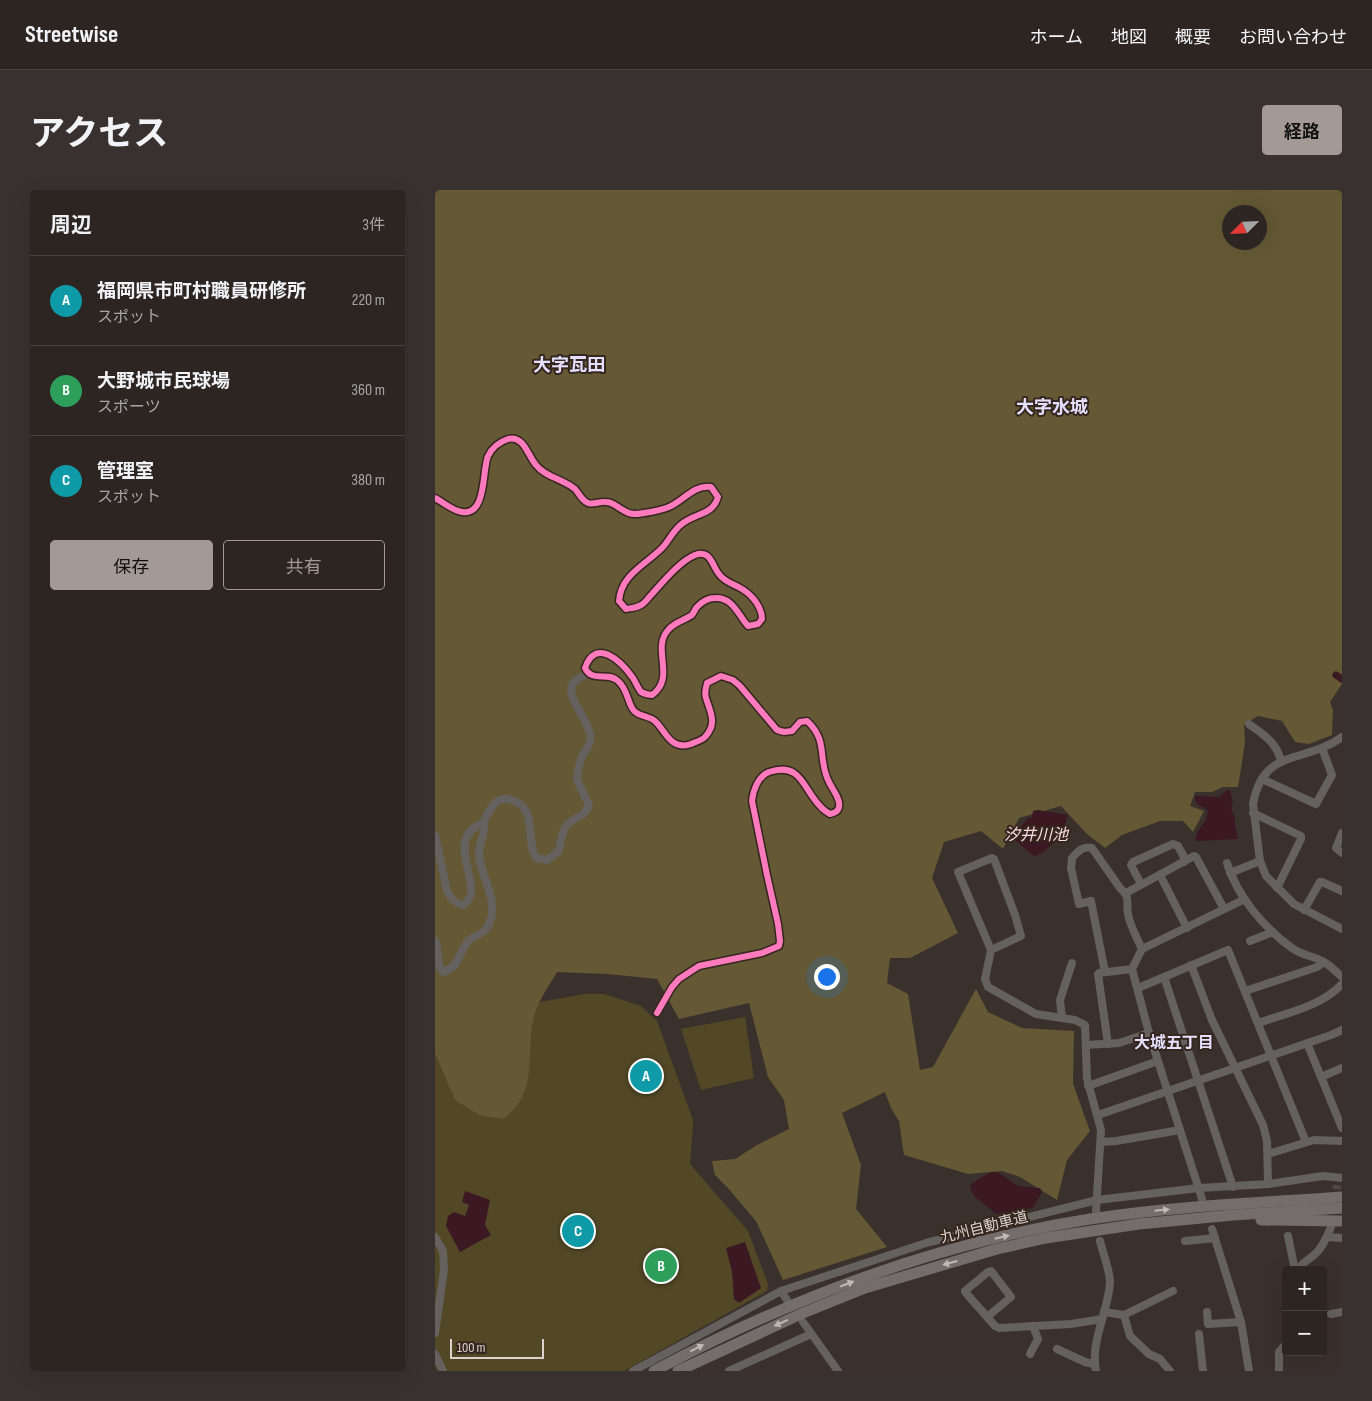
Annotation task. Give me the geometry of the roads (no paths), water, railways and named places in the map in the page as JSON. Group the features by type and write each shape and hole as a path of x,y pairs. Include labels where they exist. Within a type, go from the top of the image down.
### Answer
{"highway":[{"name":"九州自動車道","path":"654,1371 748,1324 878,1272 948,1250 1045,1227 1132,1213 1199,1206 1342,1197"},
{"name":"九州自動車道","path":"678,1371 803,1312 865,1288 997,1249 1046,1238 1186,1219 1342,1208"},
{"path":"1046,1238 1167,1224 1273,1220 1342,1221"}],"street":[{"path":"435,498 459,512 471,511 481,497 487,458 492,449 499,443 509,439 516,439 524,445 535,464 541,470 576,490 584,501 589,504 607,502 632,514 667,508 703,486 711,487 718,497 716,504 710,510 683,523 673,532 665,546 631,574 620,593 619,601 626,609 641,606 667,577 681,565 695,555 703,554 714,563 718,574 729,583 743,589 755,601 762,610 762,619 758,624 748,626 730,602 720,598 709,598 698,606 692,615 668,629 663,639 661,662 664,675 663,683 659,690 652,695 641,691 619,662 605,653 597,653 592,656 585,668 587,673 593,677 604,676 618,680 637,714 652,719 668,738 675,743 687,745 703,739 709,732 712,724 712,715 705,690 707,683 721,676 733,680 777,730 784,732 792,731 800,722 807,721 815,728 821,746 825,773 839,802 839,808 836,812 830,814 821,807 799,776 787,770 776,770 765,774 757,784 753,794 755,817 778,924 779,946 762,952 699,966 679,979 672,987 657,1013"},
{"path":"435,835 447,891 451,898 463,905 468,902 471,896 470,880 463,849 465,839 476,825 483,822 493,804 500,799 519,803 525,809 528,816 533,852 536,858 547,860 559,851 561,836 566,827 569,823 582,816 589,806 584,791 577,782 577,777 581,760 589,745 591,736 585,717 575,703 571,690 573,682 587,673"},
{"path":"1249,724 1272,742 1281,760"},
{"path":"1342,737 1332,744 1309,754 1281,760 1268,770 1254,796 1253,813 1260,861 1266,876 1294,904 1342,930"},
{"path":"1262,779 1316,804 1332,775 1322,748"},
{"path":"1253,813 1301,836 1301,840 1277,888"},
{"path":"435,941 439,950 438,967 443,972 448,970 459,959 467,941 486,929 492,916 491,898 479,858 479,844 485,832 483,822"},
{"path":"1342,833 1336,848 1342,853"},
{"path":"1141,884 1131,865 1133,862 1173,844 1178,846 1184,857 1184,862"},
{"path":"1105,972 1091,901 1079,904 1071,868 1072,858 1081,849 1085,847 1092,848 1120,888 1126,893 1128,914 1142,949"},
{"path":"1126,893 1196,857 1224,909"},
{"path":"991,950 1021,936 994,859 992,858 958,872 991,950 985,979 987,987 1036,1014 1075,1020 1085,1025 1088,1086 1098,1115 1101,1142 1096,1211"},
{"path":"1230,873 1260,861"},
{"path":"1227,862 1230,873 1243,900 1273,932 1293,950 1324,962 1342,977"},
{"path":"1160,875 1187,928"},
{"path":"1304,910 1320,882 1342,892"},
{"path":"1202,1199 1149,1032 1132,969 1142,949 1243,900"},
{"path":"1250,941 1273,932"},
{"path":"1138,988 1228,950 1305,1142"},
{"path":"1245,992 1317,967 1324,962"},
{"path":"1062,1018 1060,1000 1072,963"},
{"path":"1191,965 1212,1020 1237,1068 1263,1125 1268,1154 1268,1184"},
{"path":"1108,1044 1098,974 1132,969"},
{"path":"1164,976 1233,1187"},
{"path":"1258,1023 1316,1003 1330,995 1342,984"},
{"path":"1098,1115 1307,1044 1342,1030"},
{"path":"1086,1045 1119,1043 1149,1032"},
{"path":"1307,1044 1342,1128"},
{"path":"1088,1086 1158,1061"},
{"path":"1321,1077 1342,1068"},
{"path":"1101,1142 1180,1130"},
{"path":"1268,1154 1319,1139 1342,1141"},
{"path":"633,1371 781,1291 926,1244 1097,1200 1199,1188 1268,1184 1323,1176 1339,1180"},
{"path":"1300,1266 1307,1259 1315,1255 1331,1227"},
{"path":"1185,1241 1214,1233 1241,1322 1249,1371"},
{"path":"1288,1236 1295,1266"},
{"path":"435,1237 443,1251 445,1270 435,1333"},
{"path":"1327,1237 1342,1238"},
{"path":"1057,1349 1095,1367 1095,1349 1110,1280 1100,1241"},
{"path":"987,1316 1011,1297 991,1271 965,1291 987,1316 999,1328 1033,1326 1103,1315 1124,1315 1173,1292"},
{"path":"781,1291 787,1300"},
{"path":"1207,1312 1208,1324 1241,1322"},
{"path":"1331,1314 1342,1312"},
{"path":"1124,1315 1130,1336 1149,1354 1159,1359 1170,1371"},
{"path":"803,1322 838,1371"},
{"path":"1030,1354 1038,1339 1033,1326"},
{"path":"729,1371 741,1368 811,1334"},
{"path":"1199,1334 1203,1371"},
{"path":"1279,1371 1279,1352 1282,1349"},
{"path":"435,1354 443,1371"}],"water":[{"path":"1227,790 1230,790 1233,802 1231,808 1235,818 1238,839 1196,841 1198,831 1205,821 1208,812 1197,804 1195,796 1219,797"},
{"name":"汐井川池","path":"1038,810 1068,815 1062,831 1056,840 1043,852 1034,856 1016,841 1013,836 1028,818 1032,817 1033,811"},
{"path":"993,1172 1002,1175 1015,1184 1024,1187 1040,1188 1042,1192 1033,1208 996,1214 973,1195 970,1185"},
{"path":"465,1191 490,1200 485,1225 491,1235 460,1252 446,1226 448,1216 454,1212 465,1216 469,1205 462,1202"},
{"path":"745,1242 761,1288 739,1303 734,1299 732,1272 726,1248"}],"waterway":[{"path":"1336,675 1342,679"}],"tunnel":[{"path":"1332,1225 1337,1185"}],"place":[{"name":"福岡県市町村職員研修所","path":"646,1076"},
{"name":"管理室","path":"578,1231"},
{"name":"大野城市民球場","path":"661,1266"}],"district":[{"name":"大字瓦田","path":"569,365"},
{"name":"大字水城","path":"1052,407"},
{"name":"大城五丁目","path":"1174,1042"}]}
